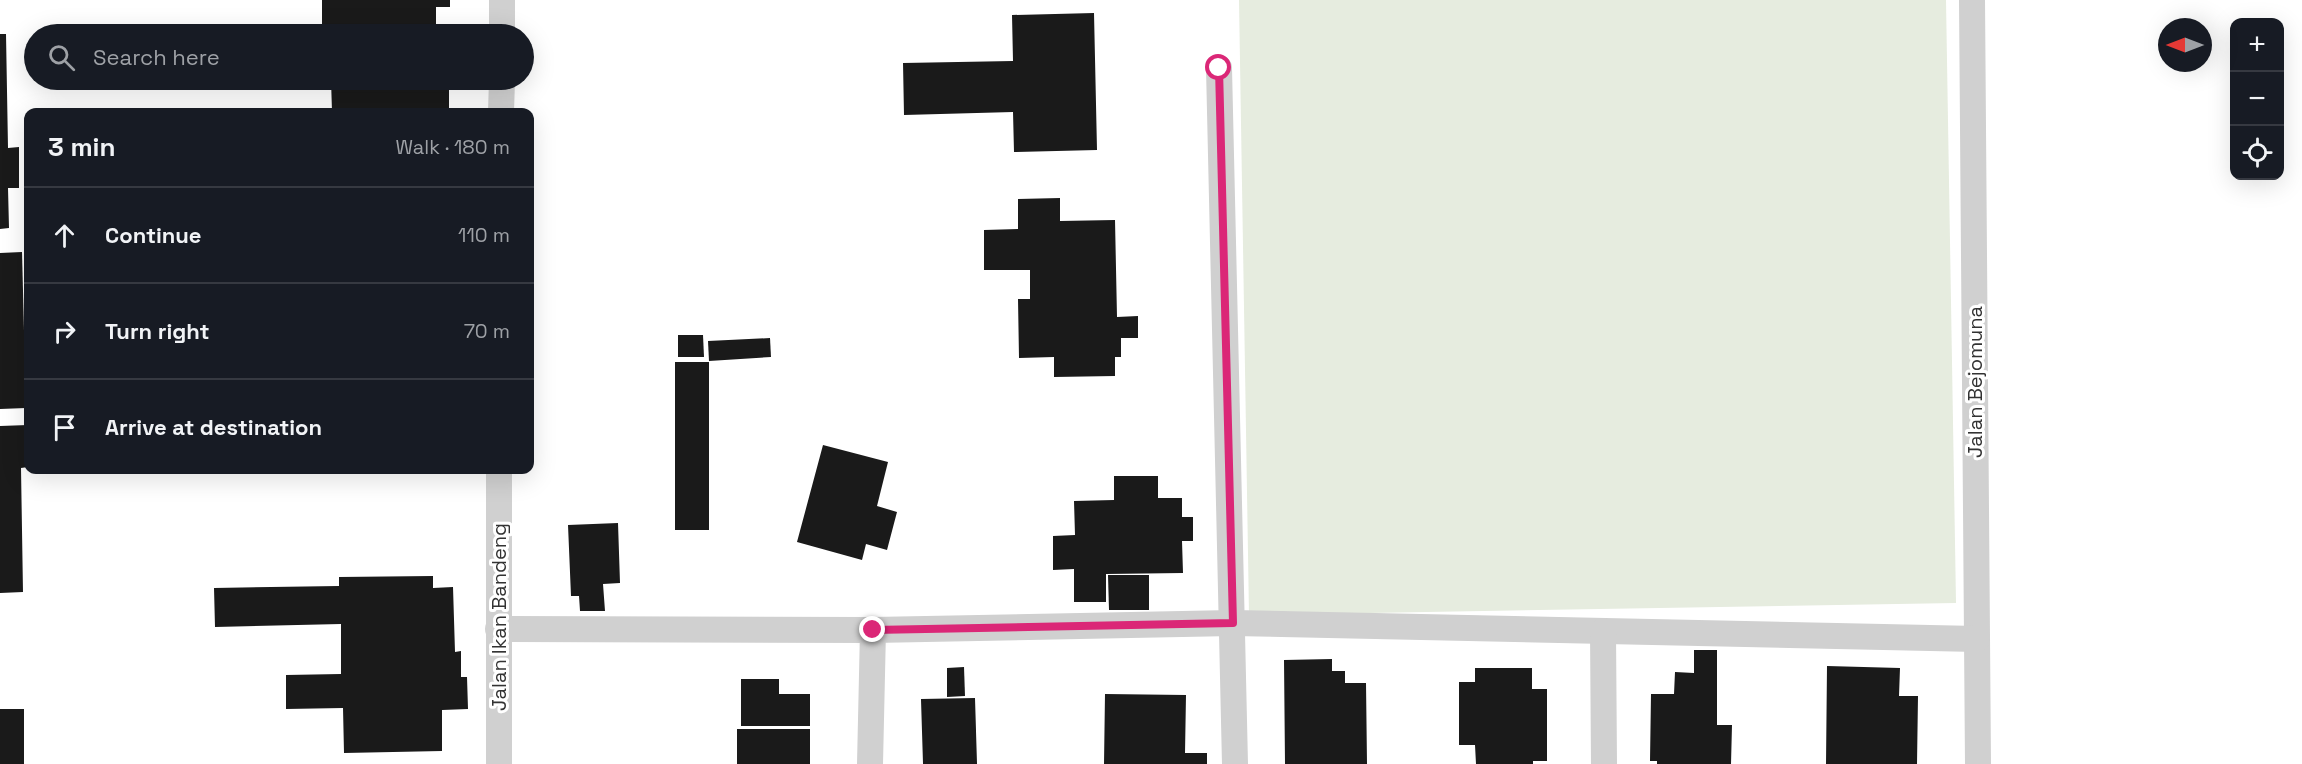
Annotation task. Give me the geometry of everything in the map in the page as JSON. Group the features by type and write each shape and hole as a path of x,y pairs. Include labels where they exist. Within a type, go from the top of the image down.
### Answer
{"street":[{"path":"502,0 502,24"},
{"name":"Jalan Bejomuna","path":"1972,0 1978,764"},
{"path":"1219,68 1235,764"},
{"path":"501,108 502,90"},
{"name":"Jalan Ikan Bandeng","path":"499,474 499,764"},
{"path":"498,629 873,630 1233,623 1977,639"},
{"path":"870,764 873,630"},
{"path":"1604,631 1604,764"}],"shaded area":[{"path":"1239,0 1946,0 1956,603 1249,615"}],"building":[{"path":"322,0 450,0 450,7 436,7 436,24 322,24"},
{"path":"1094,13 1097,150 1014,152 1013,112 904,115 903,63 1013,61 1012,15"},
{"path":"0,34 6,34 8,148 19,147 19,188 8,188 9,228 0,229"},
{"path":"331,90 449,90 449,108 332,108"},
{"path":"1060,198 1060,221 1115,220 1117,317 1138,316 1138,338 1121,338 1121,357 1115,357 1115,376 1054,377 1054,357 1019,358 1018,299 1030,299 1030,270 984,270 984,230 1018,229 1018,199"},
{"path":"22,252 24,408 0,409 0,253"},
{"path":"678,335 703,335 704,357 678,357"},
{"path":"770,338 771,357 709,361 708,341"},
{"path":"675,362 709,362 709,530 675,530"},
{"path":"24,425 24,468 21,468 23,592 0,593 0,426"},
{"path":"823,445 888,462 877,506 897,512 887,550 866,544 862,560 797,542"},
{"path":"1114,476 1158,476 1158,498 1182,498 1182,517 1193,517 1193,541 1182,541 1183,573 1106,574 1106,602 1074,602 1074,569 1053,570 1053,536 1075,535 1074,501 1114,500"},
{"path":"618,523 620,583 603,584 605,611 580,611 579,596 571,596 568,525"},
{"path":"1108,575 1149,575 1149,610 1109,610"},
{"path":"433,576 433,588 453,587 455,652 461,651 461,677 467,677 468,709 442,710 442,751 344,753 343,708 286,709 286,675 341,674 341,624 215,627 214,588 339,586 339,577"},
{"path":"1694,650 1717,650 1717,725 1732,725 1731,764 1657,764 1657,761 1650,761 1651,694 1674,694 1675,672 1694,673"},
{"path":"1332,659 1332,671 1345,671 1345,683 1366,683 1367,764 1285,764 1284,660"},
{"path":"1827,666 1900,668 1899,696 1918,696 1917,764 1826,764"},
{"path":"964,667 965,696 947,697 947,668"},
{"path":"1475,668 1532,668 1532,689 1547,689 1547,761 1533,761 1533,764 1476,764 1475,745 1459,745 1459,682 1475,682"},
{"path":"741,679 779,679 779,694 810,694 810,726 741,726"},
{"path":"1105,694 1186,695 1185,753 1207,753 1207,764 1104,764"},
{"path":"975,698 977,764 923,764 921,699"},
{"path":"0,709 24,709 24,764 0,764"},
{"path":"737,729 810,729 810,764 737,764"}],"route":[{"path":"873,630 1233,623 1219,68"}]}
